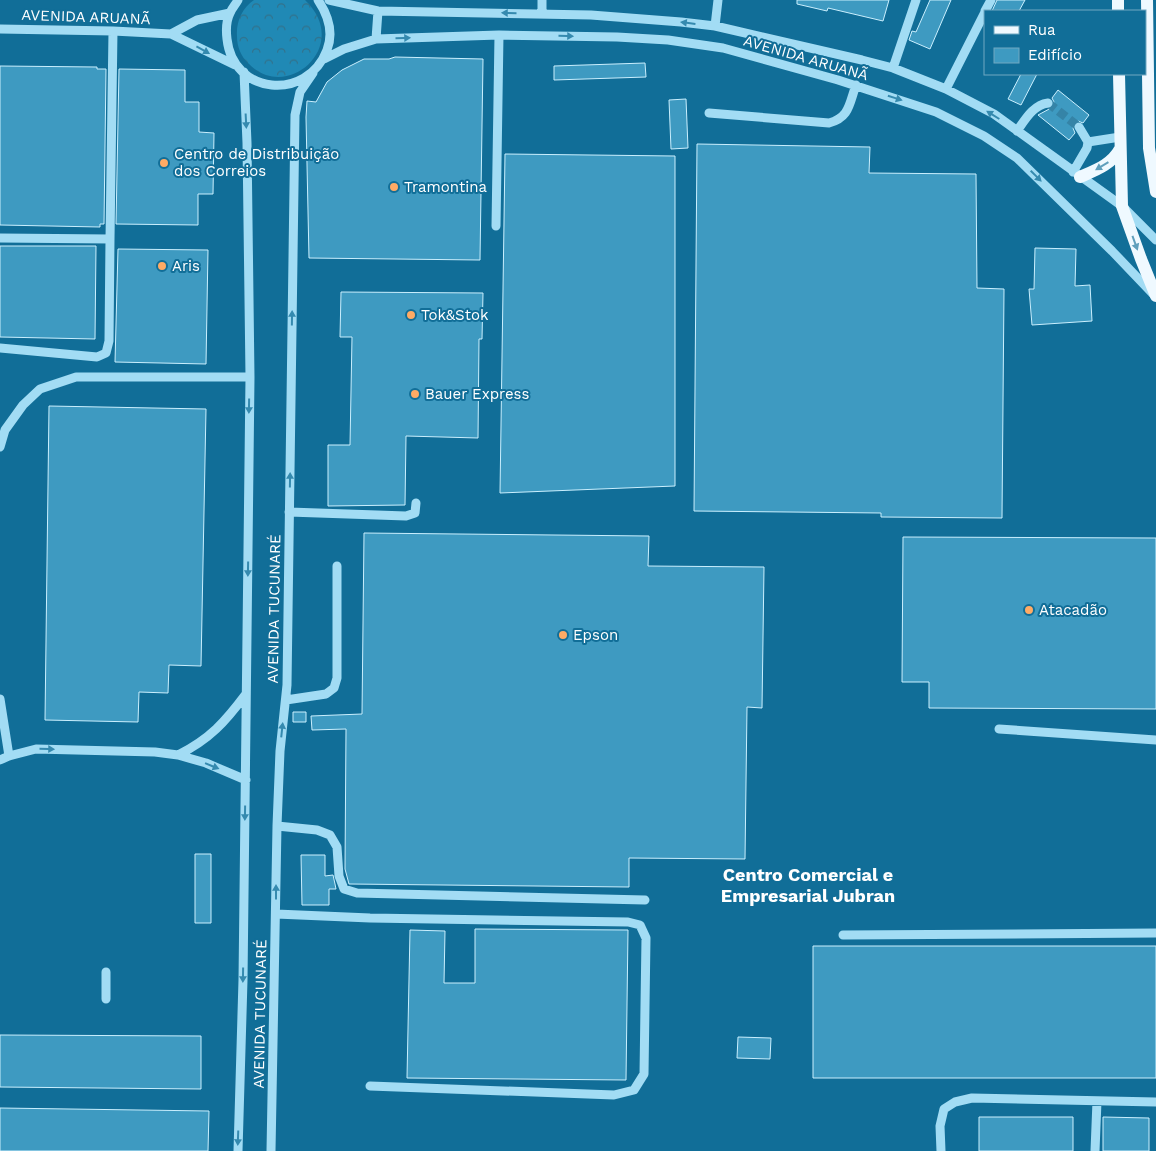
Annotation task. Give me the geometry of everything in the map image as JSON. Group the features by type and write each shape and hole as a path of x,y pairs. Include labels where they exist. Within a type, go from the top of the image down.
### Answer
{"main road":[{"path":"1147,0 1152,27 1149,148 1154,165 1156,192"},
{"path":"1119,75 1122,206 1140,259 1156,297"},
{"path":"1076,175 1103,167 1115,158 1120,143"}],"street":[{"path":"235,65 228,48 226,31 230,13 238,0"},
{"path":"313,72 324,59 330,44 330,27 325,11 318,0"},
{"name":"AVENIDA ARUANÃ","path":"329,0 378,11 609,16 715,26 893,68 946,90 994,114 1076,175 1122,206 1156,240"},
{"path":"542,0 542,14"},
{"path":"715,26 718,0"},
{"path":"893,68 916,0"},
{"path":"376,39 378,11"},
{"name":"AVENIDA ARUANÃ","path":"171,34 198,20 230,13"},
{"path":"946,90 984,14"},
{"name":"AVENIDA ARUANÃ","path":"0,29 171,34 235,65 248,76 264,84 282,86 299,82 313,72"},
{"path":"0,348 97,357 106,352 109,341 113,31"},
{"path":"496,226 499,35"},
{"name":"AVENIDA ARUANÃ","path":"324,59 344,49 376,39 499,35 617,37 668,40 723,48 856,85 943,115 984,136 1017,158 1112,250 1156,297"},
{"name":"AVENIDA TUCUNARÉ","path":"238,1151 244,980 250,377 247,143 244,72"},
{"name":"AVENIDA TUCUNARÉ","path":"271,1151 276,826 280,751 287,685 295,115 300,92 313,72"},
{"path":"709,113 829,123 840,120 846,114 856,85"},
{"path":"1017,131 1035,108 1041,104 1048,103"},
{"path":"1076,175 1088,142 1079,127"},
{"path":"1088,142 1120,143"},
{"path":"0,238 110,239"},
{"path":"0,447 5,430 23,405 40,389 76,377 250,377"},
{"path":"289,512 406,516 415,513 416,503"},
{"path":"286,700 326,694 334,688 337,678 337,566"},
{"path":"178,755 204,741 220,726 246,694"},
{"path":"0,699 9,756"},
{"path":"999,729 1156,740"},
{"path":"0,760 36,749 155,752 178,755 206,763 246,780"},
{"path":"276,826 317,830 330,834 337,847 339,876 344,889 357,893 645,900"},
{"path":"276,914 370,918 628,922 640,925 646,938 644,1074 634,1090 614,1095 370,1086"},
{"path":"843,935 1156,933"},
{"path":"106,972 106,999"},
{"path":"941,1151 940,1126 944,1109 955,1102 972,1098 1156,1102"},
{"path":"1095,1151 1096,1101"}],"green space":[{"path":"254,0 305,0 318,18 322,35 318,51 309,64 295,73 280,77 263,74 248,63 240,51 237,36 243,11"}],"building":[{"path":"797,0 889,0 883,21 828,8 827,11 797,4"},
{"path":"930,0 951,0 930,49 909,40 912,31 916,32"},
{"path":"997,0 1025,0 1020,10 992,10"},
{"name":"Tramontina","path":"395,57 483,59 480,260 309,258 307,101 316,102 327,82 342,70 364,59 389,59"},
{"path":"645,63 646,77 554,80 554,66"},
{"path":"0,66 97,67 97,69 106,69 104,224 100,224 100,227 0,225"},
{"name":"Centro de Distribuição dos Correios","path":"119,69 185,70 185,102 199,102 199,132 214,133 213,194 198,194 198,225 116,224"},
{"path":"1020,75 1036,75 1021,105 1008,99"},
{"path":"1058,90 1089,115 1083,123 1078,121 1074,124 1075,133 1069,140 1038,115 1053,107 1054,102 1052,98"},
{"path":"686,99 688,148 671,149 669,100"},
{"path":"697,144 870,147 869,173 976,174 977,288 1004,289 1002,518 881,517 881,513 694,511"},
{"path":"505,154 675,156 675,486 500,493"},
{"path":"0,246 96,246 95,339 0,337"},
{"path":"1035,248 1076,249 1075,286 1090,285 1092,321 1032,325 1029,289 1034,289"},
{"path":"118,249 208,250 206,364 115,362"},
{"path":"341,292 483,293 482,339 479,339 478,438 406,436 405,505 328,506 328,445 350,445 352,337 340,337"},
{"path":"49,406 206,409 201,666 169,665 168,693 139,692 138,722 45,720"},
{"path":"364,533 649,536 648,566 764,567 762,708 747,707 745,859 629,858 629,887 349,884 345,869 346,729 312,730 311,716 362,714"},
{"name":"Atacadão","path":"903,537 1156,538 1156,709 929,708 929,682 902,682"},
{"path":"293,712 306,712 306,722 293,722"},
{"path":"195,854 211,854 211,923 195,923"},
{"path":"301,855 325,855 325,876 333,875 336,889 329,889 329,905 302,905"},
{"path":"475,929 628,930 626,1080 407,1078 410,930 445,931 444,983 475,983"},
{"path":"813,946 1156,946 1156,1078 813,1078"},
{"path":"0,1035 201,1036 201,1089 0,1087"},
{"path":"738,1037 771,1038 770,1059 737,1058"},
{"path":"0,1108 209,1111 208,1151 0,1151"},
{"path":"979,1117 1073,1117 1073,1151 979,1151"},
{"path":"1103,1117 1149,1118 1149,1151 1103,1151"}],"tunnel":[{"path":"1048,103 1079,127"}],"place":[{"name":"Centro de Distribuição dos Correios","path":"164,163"},
{"name":"Tramontina","path":"394,187"},
{"name":"Aris","path":"162,266"},
{"name":"Tok&Stok","path":"411,315"},
{"name":"Bauer Express","path":"415,394"},
{"name":"Atacadão","path":"1029,610"},
{"name":"Epson","path":"563,635"}],"district":[{"name":"Centro Comercial e Empresarial Jubran","path":"808,885"}]}
